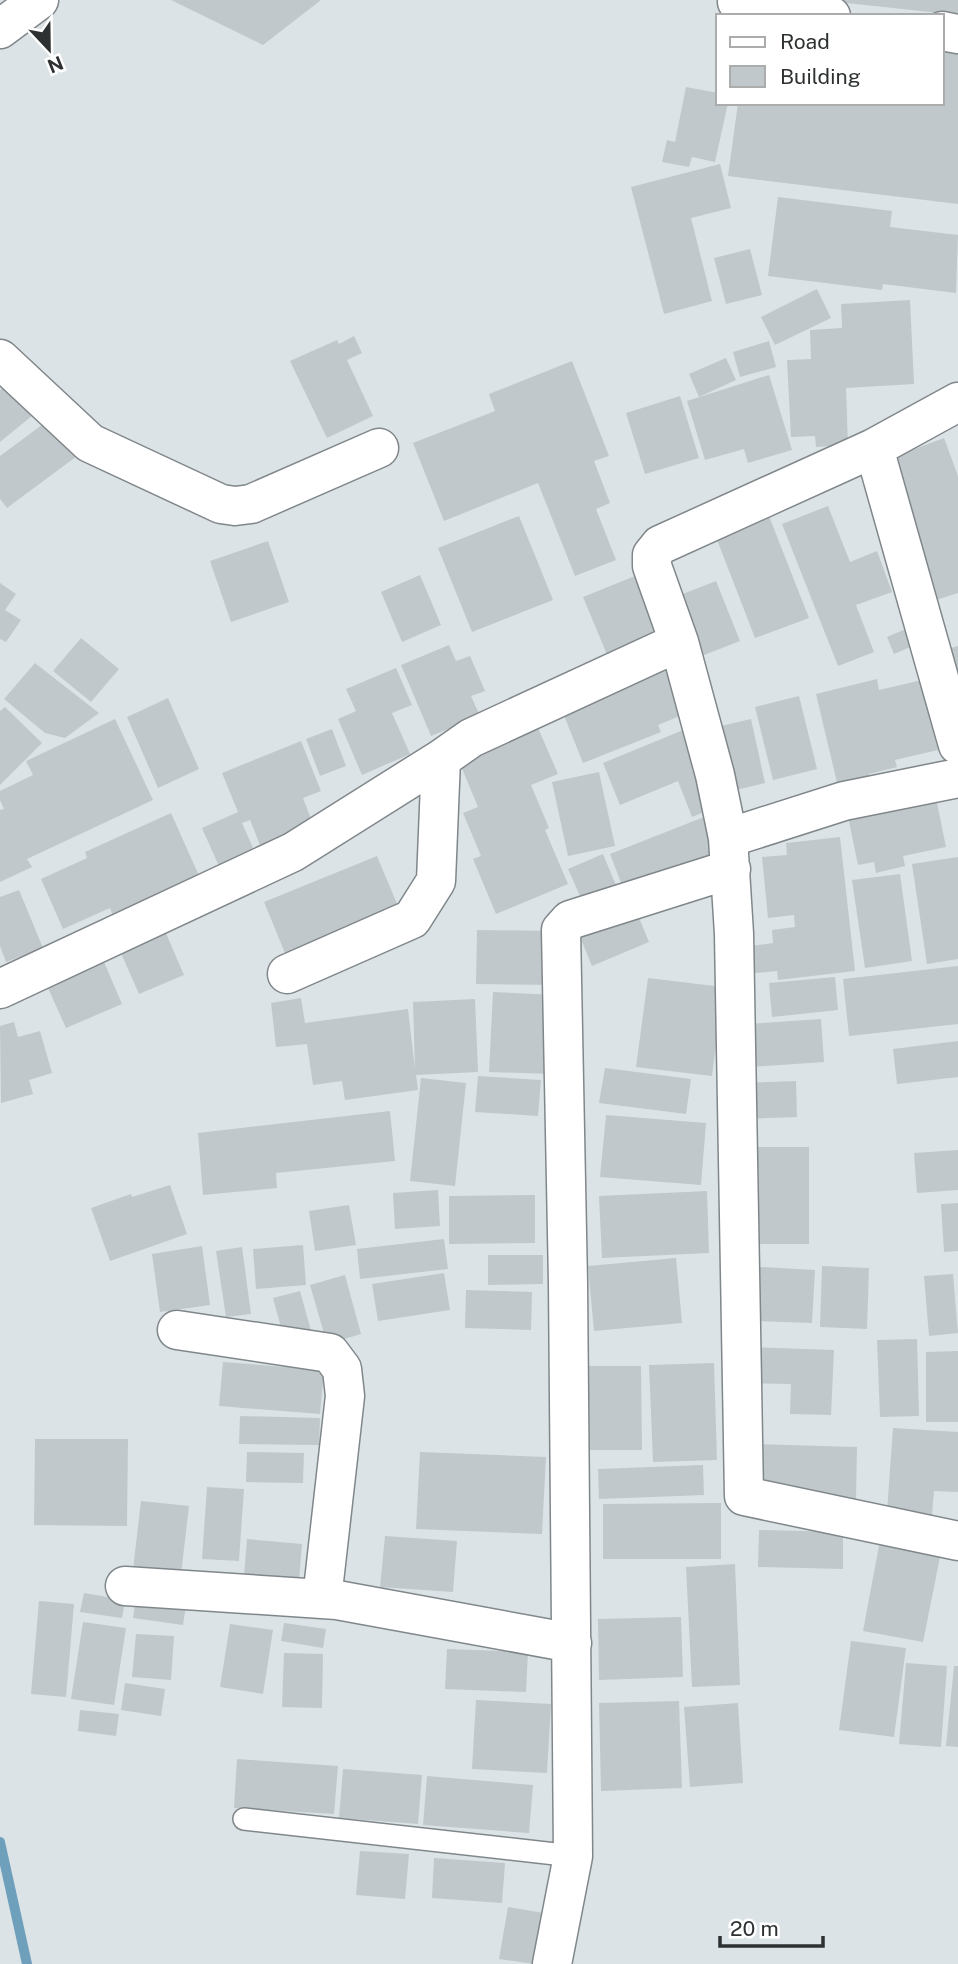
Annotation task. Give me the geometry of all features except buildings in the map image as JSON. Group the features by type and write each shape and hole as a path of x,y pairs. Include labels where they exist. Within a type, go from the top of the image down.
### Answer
{"street":[{"path":"0,29 39,0"},
{"path":"737,2 818,14"},
{"path":"0,359 90,443 221,503 235,506 251,504 379,448"},
{"path":"958,401 874,448 660,545 652,555 652,566 680,642 715,775 729,853 734,934 744,1496 958,1541"},
{"path":"874,448 958,745"},
{"path":"0,989 293,852 471,738 680,642"},
{"path":"287,974 412,919 436,881 441,759"},
{"path":"552,1964 573,1856 568,1270 561,930 570,920 844,801 958,778"},
{"path":"177,1330 330,1353 342,1369 345,1396 322,1599"},
{"path":"125,1586 322,1599 572,1643"}],"lane":[{"path":"244,1819 573,1856"}],"waterway":[{"path":"0,1842 27,1964"}]}
